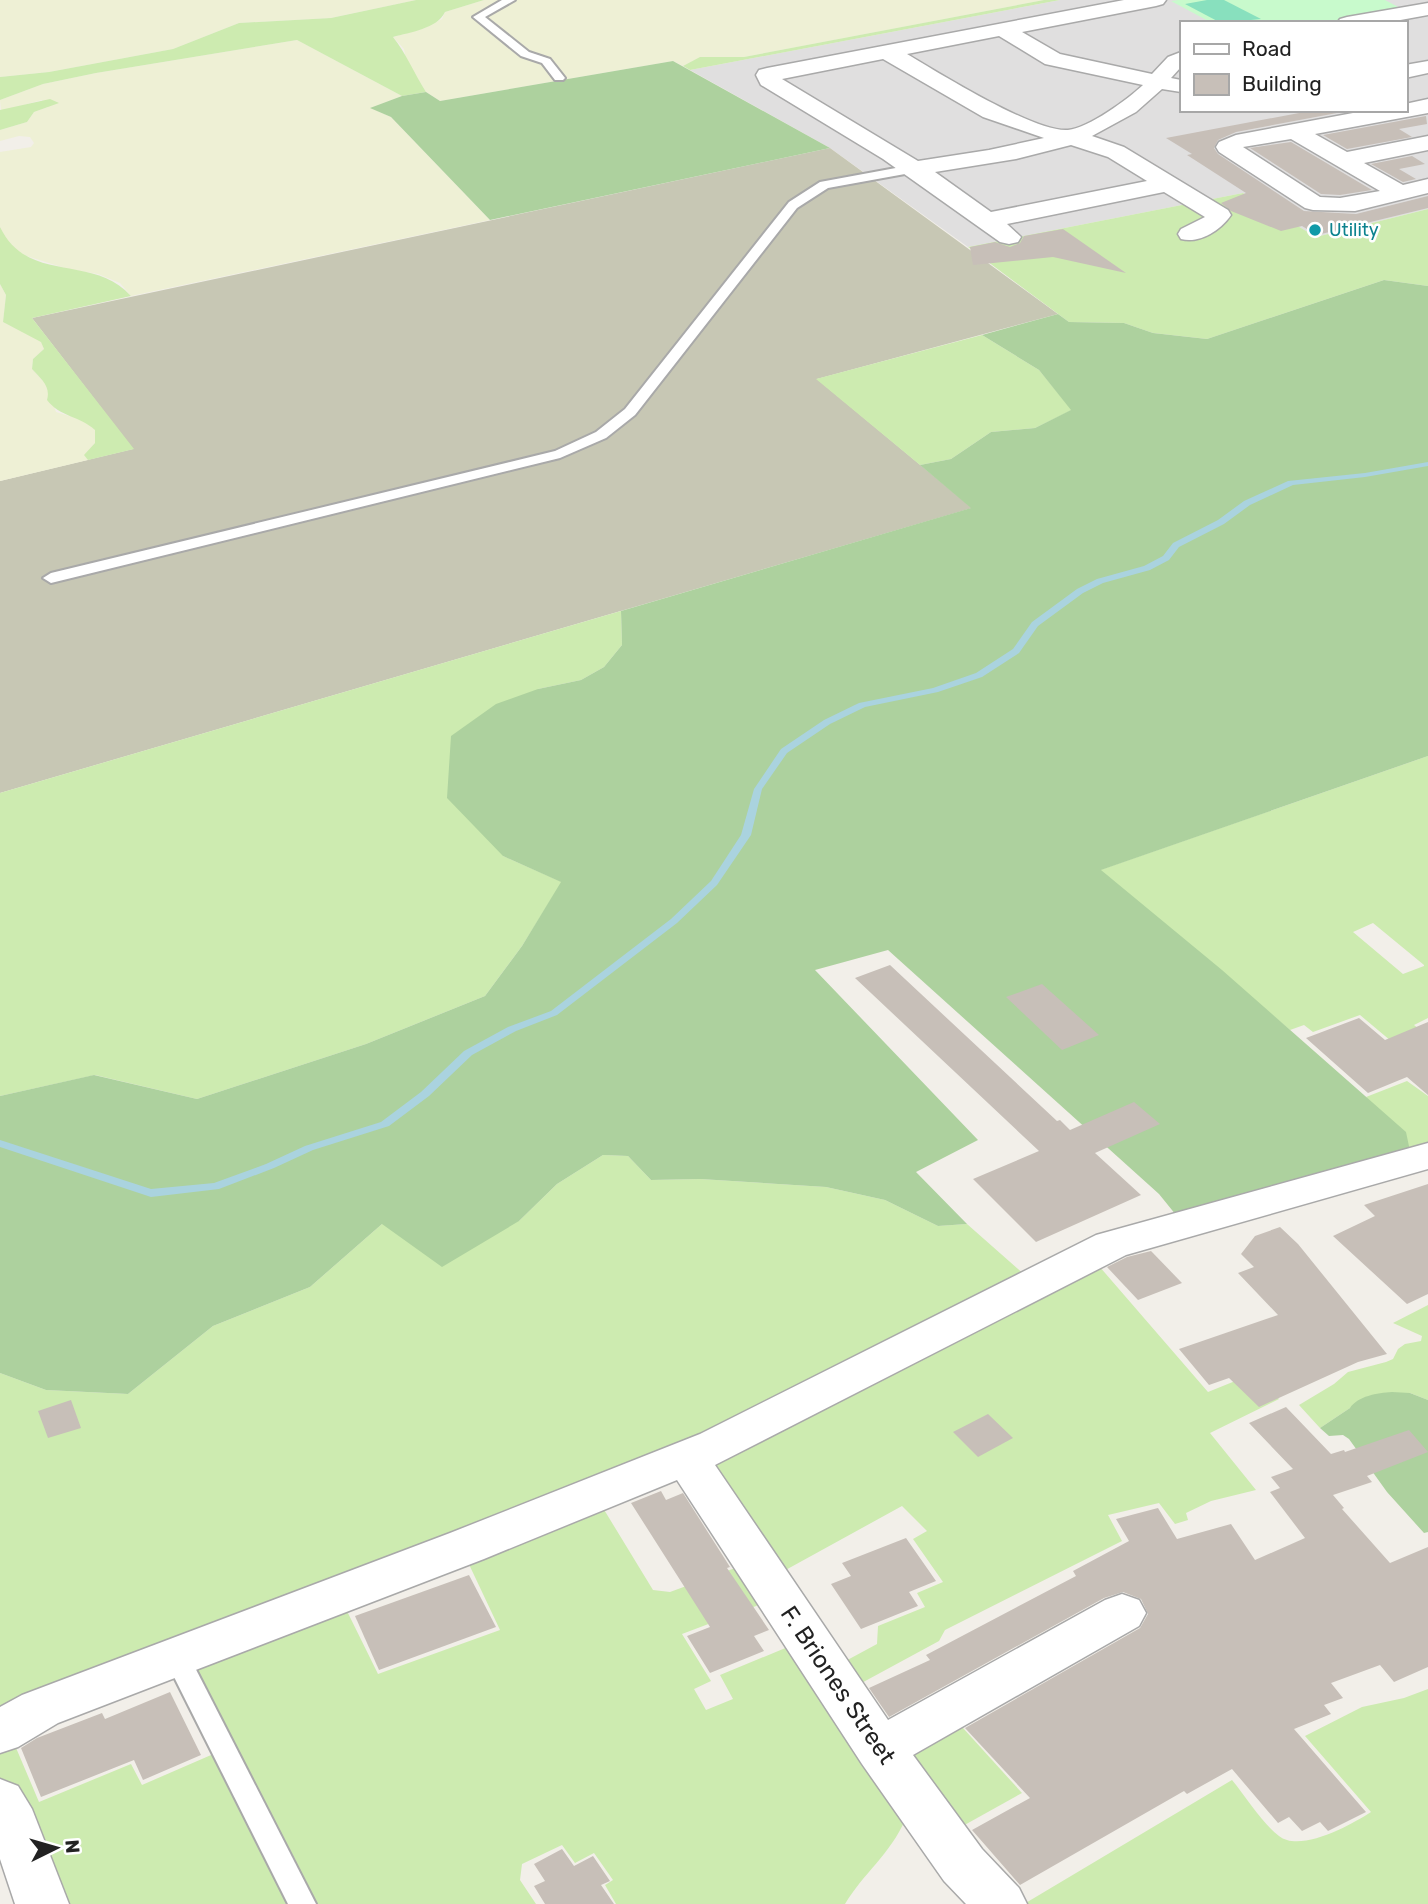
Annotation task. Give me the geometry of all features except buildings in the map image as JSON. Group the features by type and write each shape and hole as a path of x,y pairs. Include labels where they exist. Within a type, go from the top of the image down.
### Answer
{"street":[{"path":"1009,237 988,220 838,120 766,78 775,73 885,51 1156,0"},
{"path":"1359,21 1428,9"},
{"path":"1000,29 1054,58 1180,87"},
{"path":"885,51 991,112 1035,129 1072,137 1128,157 1219,215 1215,221 1190,234"},
{"path":"912,169 1003,154 1072,137 1113,117 1140,99 1157,82 1164,69 1180,59"},
{"path":"1407,72 1428,67"},
{"path":"1407,110 1428,106"},
{"path":"1396,112 1229,144 1227,147 1314,203 1340,205 1428,186"},
{"path":"1294,131 1398,192"},
{"path":"1342,160 1428,143"},
{"path":"988,220 1168,184"},
{"path":"0,1732 40,1709 738,1436 1077,1260 1111,1245 1428,1157"},
{"name":"F. Briones Street","path":"686,1458 880,1749 963,1865 1000,1904"},
{"path":"880,1749 1122,1613"},
{"path":"0,1801 14,1824 42,1904"}],"lane":[{"path":"510,0 478,17 525,54 546,61 559,78"},
{"path":"51,578 560,454 601,435 630,412 793,205 824,185 912,169"},
{"path":"177,1657 302,1904"}],"shaded area":[{"path":"0,0 416,0 331,18 239,23 173,49 49,72 0,77"},
{"path":"484,0 1044,0 744,57 701,57 683,66 673,61 440,101 426,92 406,60 404,49 393,37 425,28 442,19 445,12"},
{"path":"1060,0 1428,0 1428,209 1316,237 1243,193 968,247 830,148 690,70"},
{"path":"297,40 402,96 371,108 391,117 490,220 131,296 120,283 98,274 68,269 17,253 4,236 0,227 0,152 31,147 34,143 30,137 19,136 0,141 0,130 27,122 34,112 48,107 42,100 1,111 0,100 43,84 96,73"},
{"path":"830,148 1058,314 817,379 972,508 0,793 0,481 133,449 32,318"},
{"path":"0,284 6,295 3,322 41,341 44,349 33,359 32,369 46,384 56,412 86,421 95,430 95,443 85,455 88,460 0,481"}],"green space":[{"path":"416,0 484,0 445,12 436,22 422,29 393,37 426,92 402,96 297,40 96,73 43,84 0,100 0,77 49,72 173,49 239,23 331,18"},
{"path":"1044,0 1060,0 690,70 683,66 700,57 744,57"},
{"path":"1224,0 1261,19 1217,21 1185,4"},
{"path":"1385,0 1402,9 1333,21 1208,21 1171,1"},
{"path":"673,61 830,148 490,220 391,117 370,108 402,96 426,92 440,101"},
{"path":"50,99 59,103 34,112 27,122 0,130 0,110"},
{"path":"1243,193 1316,237 1428,209 1428,286 1384,280 1207,339 1153,333 1124,323 1069,322 968,247"},
{"path":"0,227 12,245 27,256 44,263 98,275 116,283 131,296 32,318 134,449 88,460 84,455 95,443 95,430 58,410 47,400 46,387 32,369 33,359 44,349 41,342 3,322 6,295 0,284"},
{"path":"1384,280 1428,286 1428,756 1101,870 1222,970 1406,1132 1410,1151 1176,1215 1159,1194 888,950 815,970 978,1140 916,1172 967,1224 938,1226 885,1200 826,1187 700,1179 651,1180 628,1156 603,1155 557,1184 519,1221 442,1267 382,1224 310,1287 213,1326 128,1394 46,1390 0,1373 0,1096 94,1075 197,1099 366,1044 485,996 522,946 561,882 503,856 447,798 451,736 496,704 538,689 581,680 604,667 622,645 621,611 971,508 920,465 951,459 991,432 1035,428 1071,410 1039,370 982,335 1058,314 1069,322 1124,323 1153,333 1207,339"},
{"path":"982,335 1039,370 1072,410 1035,428 991,432 951,459 920,465 816,379"},
{"path":"621,611 622,645 604,667 581,680 538,689 503,856 562,882 522,946 485,996 366,1044 197,1099 95,1075 0,1096 0,793"},
{"path":"1428,756 1428,1018 1414,1025 1428,1036 1428,1072 1360,1015 1313,1032 1304,1025 1290,1030 1100,870","holes":["1373,923 1424,965 1403,974 1353,932"]},
{"path":"1407,1081 1428,1096 1428,1146 1410,1151 1366,1097"},
{"path":"603,1155 628,1156 651,1180 700,1179 826,1187 885,1200 938,1226 967,1224 1026,1276 786,1400 0,1721 0,1373 46,1390 128,1394 213,1326 310,1287 382,1224 519,1221 557,1184"},
{"path":"1099,1266 1208,1392 1255,1373 1279,1399 1210,1433 1256,1490 1211,1501 1186,1513 1188,1520 1175,1524 1159,1503 1108,1515 1122,1541 945,1630 939,1641 856,1686 840,1664 877,1644 878,1626 925,1607 917,1593 943,1582 913,1539 927,1531 902,1506 782,1572 712,1461"},
{"path":"1428,1305 1428,1400 1410,1393 1350,1408 1320,1428 1299,1405 1334,1384 1348,1372 1386,1362 1393,1359 1398,1349 1405,1344 1421,1341 1422,1336 1393,1323"},
{"path":"1392,1392 1410,1393 1428,1400 1428,1532 1424,1533 1387,1492 1349,1439 1343,1435 1329,1436 1320,1428 1363,1398"},
{"path":"603,1508 653,1590 670,1592 746,1564 769,1601 682,1634 711,1681 694,1689 706,1710 733,1699 720,1675 795,1644 905,1820 885,1853 845,1904 616,1904 605,1885 613,1880 594,1853 575,1863 562,1845 522,1864 520,1880 536,1904 313,1904 295,1859 189,1664 343,1603 378,1674 500,1630 466,1558"},
{"path":"1428,1689 1428,1904 1024,1904 1232,1780 1266,1824 1288,1840 1312,1839 1351,1824 1371,1812 1305,1736 1362,1707 1404,1698"},
{"path":"953,1717 1022,1793 952,1832 900,1747"},
{"path":"11,1736 39,1802 131,1764 142,1785 218,1752 295,1904 49,1904 0,1784 0,1742"}],"waterway":[{"path":"0,1143 151,1193 215,1186 309,1148 385,1124 425,1094 468,1053 512,1029 554,1013 674,921 714,883 746,835 758,789 784,751 827,722 862,705 935,690 979,675 1016,651 1035,624 1080,591 1100,581 1147,568 1166,558 1176,545 1221,522 1247,503 1291,483 1365,475 1428,464"}],"place":[{"name":"Utility","path":"1315,230"}]}
